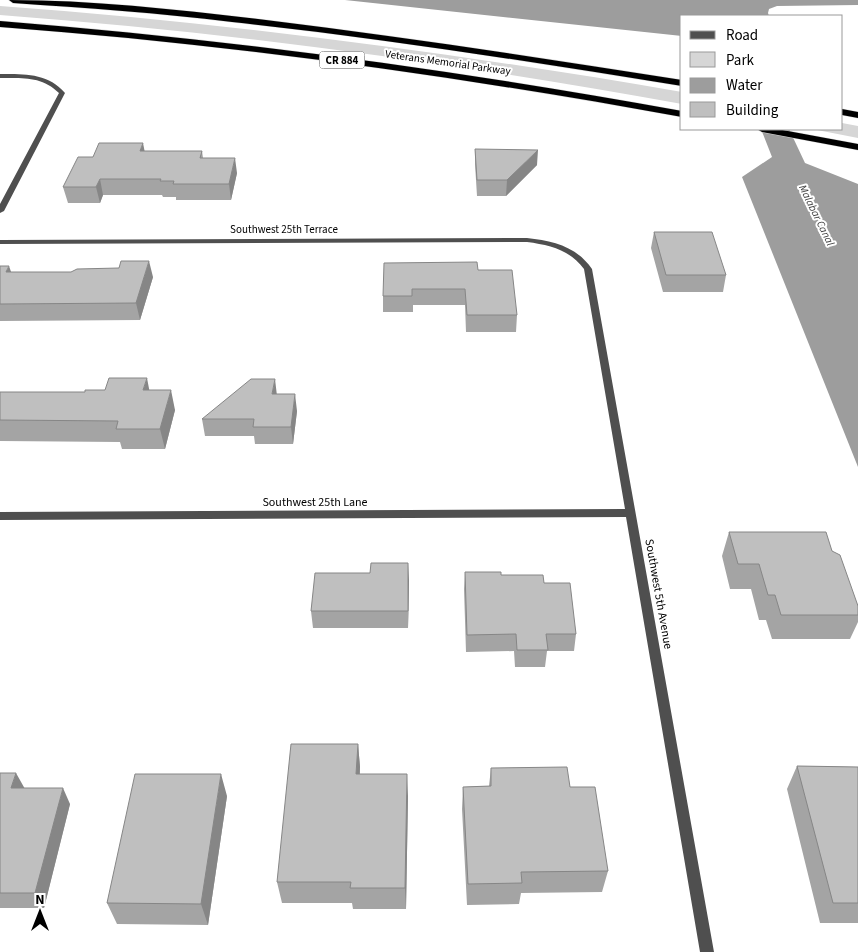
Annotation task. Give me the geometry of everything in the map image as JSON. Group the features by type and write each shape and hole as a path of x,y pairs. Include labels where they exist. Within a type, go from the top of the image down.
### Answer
{"highway":[{"name":"Veterans Memorial Parkway","path":"13,0 231,19 486,52 680,83"},
{"name":"Veterans Memorial Parkway","path":"0,24 250,48 423,70 548,89 680,114"},
{"path":"768,130 858,147"}],"street":[{"path":"0,76 34,77 54,82 62,93 0,211"},
{"name":"Southwest 25th Terrace","path":"0,242 527,240 548,242 568,249"},
{"name":"Southwest 5th Avenue","path":"568,249 581,258 588,269 708,952"},
{"name":"Southwest 25th Lane","path":"0,516 631,513"}],"green space":[{"path":"0,6 86,13 257,30 427,52 680,92 680,104 512,75 342,50 171,30 0,15"},
{"path":"843,123 858,126 858,138 817,130 843,130"}],"water":[{"path":"345,0 858,0 858,5 777,6 769,9 769,15 680,15 680,36"},
{"name":"Malabar Canal","path":"761,130 789,130 805,163 858,184 858,467 742,177 772,157"}],"building":[{"path":"99,143 143,143 140,151 202,151 200,158 235,158 229,184 173,184 174,181 160,181 161,179 100,179 96,187 63,187 78,157 93,157"},
{"path":"475,149 538,150 507,180 477,180"},
{"path":"654,232 712,232 726,275 666,275"},
{"path":"121,261 149,261 136,303 0,304 0,266 9,266 6,272 71,272 77,269 119,268"},
{"path":"477,262 478,270 512,270 517,315 467,315 465,289 412,289 412,296 383,296 384,263"},
{"path":"109,378 147,378 143,390 171,390 160,429 116,429 118,421 0,420 0,392 85,392 85,390 105,390"},
{"path":"251,379 275,379 272,394 295,394 291,427 253,427 254,419 202,419"},
{"path":"729,532 826,532 832,551 840,555 858,606 858,615 781,615 775,595 768,595 759,564 738,564"},
{"path":"371,563 408,563 408,611 311,611 315,573 370,573"},
{"path":"465,572 501,572 501,575 543,575 544,583 570,583 576,634 546,634 548,650 517,650 516,634 467,635"},
{"path":"291,744 358,744 356,774 407,774 405,888 350,888 351,882 277,882"},
{"path":"797,766 858,767 858,903 833,903"},
{"path":"567,767 570,787 595,787 608,871 521,872 522,883 468,884 463,787 491,786 491,768"},
{"path":"0,773 16,773 11,788 63,788 35,893 0,893"},
{"path":"135,774 221,774 201,904 107,903"}]}
